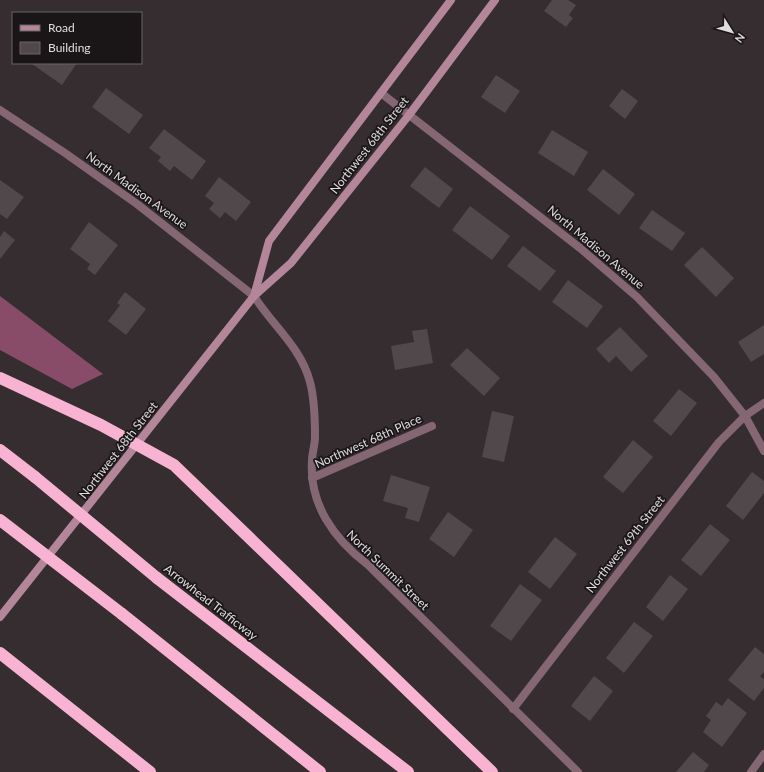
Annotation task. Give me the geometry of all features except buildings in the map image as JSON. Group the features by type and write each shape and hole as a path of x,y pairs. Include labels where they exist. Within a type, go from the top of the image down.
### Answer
{"highway":[{"path":"0,378 68,409 174,465 492,772"},
{"name":"Arrowhead Trafficway","path":"0,450 157,578 408,772"},
{"path":"0,520 122,614 320,772"},
{"path":"0,654 150,772"}],"main road":[{"name":"Northwest 68th Street","path":"254,296 269,241 451,0"},
{"name":"Northwest 68th Street","path":"0,617 138,445 254,296 291,263 409,115 495,0"}],"street":[{"name":"North Madison Avenue","path":"381,93 580,248 637,297 714,377 745,416 764,451"},
{"name":"North Madison Avenue","path":"0,110 65,153 137,204 254,296"},
{"name":"North Summit Street","path":"254,296 265,314 282,331 296,350 310,383 315,437 311,462 312,478 316,498 326,521 340,541 366,564 578,772"},
{"name":"Northwest 69th Street","path":"513,708 719,442 745,416 764,403"},
{"name":"Northwest 68th Place","path":"312,478 432,426"},
{"path":"751,772 764,754"}],"shaded area":[{"path":"0,296 103,374 72,389 0,350"}]}
